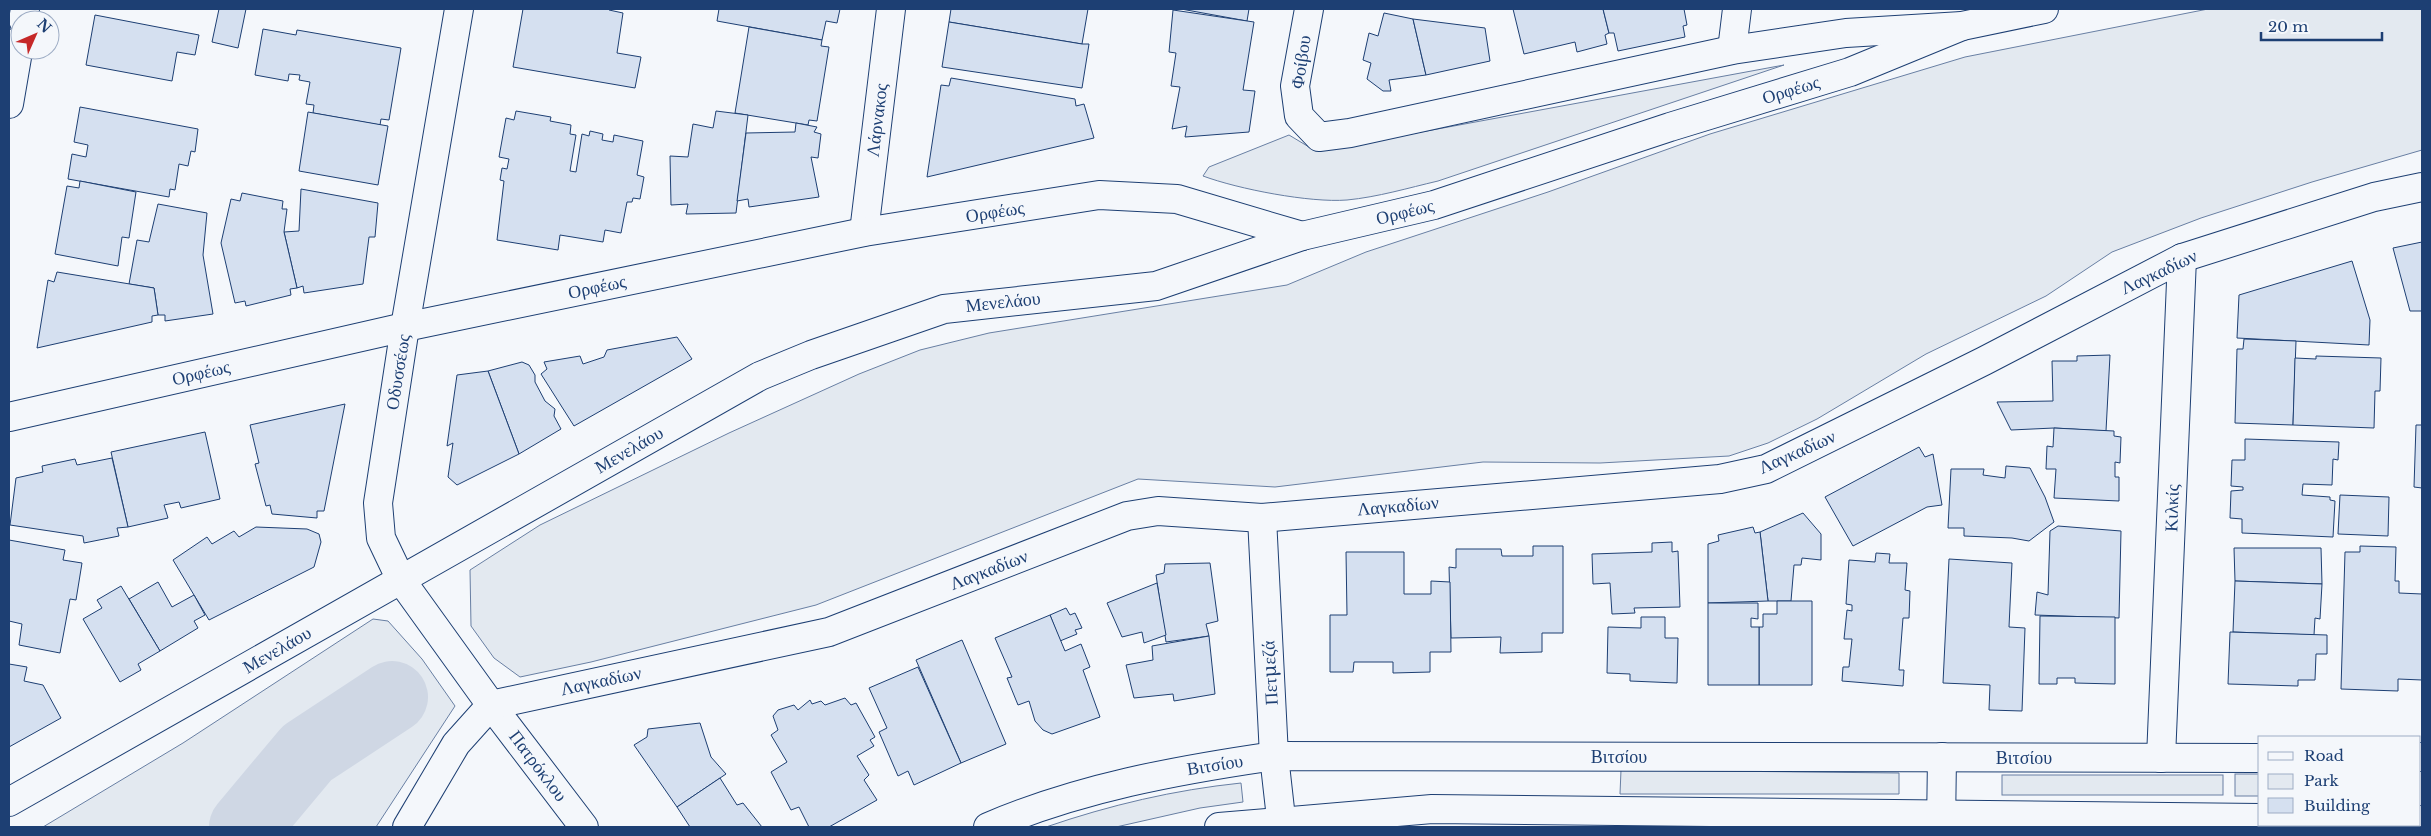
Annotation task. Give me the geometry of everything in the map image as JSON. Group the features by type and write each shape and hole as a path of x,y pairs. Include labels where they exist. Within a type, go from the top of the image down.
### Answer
{"street":[{"name":"Οδυσσέως","path":"459,9 405,326 378,503 381,538 401,580 491,705"},
{"name":"Λάρνακος","path":"864,232 891,9"},
{"name":"Φοίβου","path":"1310,9 1295,86 1299,116 1318,137"},
{"path":"1732,50 1737,9"},
{"name":"Ορφέως","path":"1318,137 1350,133 1732,50 1846,33 1962,26 2044,9"},
{"name":"Ορφέως","path":"9,417 405,326 864,232 1099,195 1177,199 1302,236 1434,205 1670,127 1850,72 1962,26"},
{"path":"9,104 17,60"},
{"name":"Λαγκαδίων","path":"491,705 829,632 1127,516 1158,511 1262,518 1720,479 1766,468 1984,362 2182,258 2374,198 2422,187"},
{"name":"Μενελάου","path":"9,802 760,376 811,354 944,309 1156,286 1302,236"},
{"name":"Κιλκίς","path":"2161,758 2182,258"},
{"name":"Πετμεζά","path":"1262,518 1274,756 1281,824"},
{"path":"407,827 456,744 491,705"},
{"name":"Πατρόκλου","path":"491,705 584,827"},
{"name":"Βιτσίου","path":"988,827 1016,815 1086,792 1191,768 1274,756 2258,758"},
{"path":"1941,820 1942,757"},
{"path":"1219,827 1281,824 1432,809 1941,820 2258,818"}],"green space":[{"path":"2208,9 2422,9 2422,150 2312,182 2201,218 2112,252 2046,296 1926,354 1817,419 1768,443 1729,456 1600,463 1483,462 1275,487 1138,479 816,605 591,662 520,677 494,658 471,626 470,570 540,525 729,433 859,374 920,350 989,333 1287,285 1366,252 1548,192 1710,134 1965,57"},
{"path":"1784,65 1438,181 1370,197 1332,200 1294,197 1235,186 1203,176 1209,167 1289,135 1309,147 1340,147"},
{"path":"373,619 388,621 422,659 455,706 376,827 43,827 183,743"},
{"path":"1621,770 1899,773 1899,794 1620,794"},
{"path":"2235,774 2258,774 2258,796 2235,796"},
{"path":"2002,775 2223,775 2223,795 2002,795"},
{"path":"1241,783 1243,802 1200,808 1116,827 1046,827 1142,799"}],"building":[{"path":"219,9 246,9 238,48 212,42"},
{"path":"523,9 609,9 623,13 617,53 641,57 635,88 513,67"},
{"path":"719,9 840,9 837,23 826,21 822,40 717,21"},
{"path":"951,9 1088,9 1082,44 949,22"},
{"path":"1181,9 1249,9 1247,21"},
{"path":"1513,9 1603,9 1609,33 1605,35 1607,44 1577,52 1575,42 1524,54"},
{"path":"1603,9 1684,9 1687,25 1683,26 1685,37 1618,51 1614,33 1609,33"},
{"path":"1173,10 1254,22 1243,90 1255,91 1249,132 1185,137 1187,126 1172,129 1180,87 1171,86 1176,53 1169,52"},
{"path":"1384,13 1413,19 1426,75 1389,80 1391,91 1383,91 1367,79 1371,63 1363,60 1369,33 1378,36"},
{"path":"95,15 199,35 195,55 177,52 172,81 86,65"},
{"path":"1413,19 1485,28 1490,61 1426,75"},
{"path":"949,22 1089,44 1082,88 942,67"},
{"path":"749,27 822,40 821,46 829,47 817,121 809,120 808,125 735,113"},
{"path":"263,29 296,35 297,30 401,48 389,120 381,119 380,125 313,113 314,105 306,104 310,82 299,80 300,75 289,74 288,81 255,75"},
{"path":"951,78 1075,99 1076,106 1084,104 1094,138 927,177 941,85 949,86"},
{"path":"80,107 198,129 195,152 191,151 188,166 179,164 175,190 170,189 169,197 68,179 72,154 86,157 88,145 74,142"},
{"path":"516,111 551,117 550,121 571,125 570,134 576,135 570,171 576,172 582,134 589,136 590,131 603,134 602,140 613,142 614,135 643,141 637,175 644,177 640,199 633,198 632,202 627,202 621,233 605,230 603,242 560,235 558,250 497,240 504,181 500,180 502,168 507,169 509,159 499,157 506,118 514,120"},
{"path":"716,111 748,115 736,213 686,214 688,204 671,205 670,156 688,157 693,124 713,128"},
{"path":"308,112 388,126 378,185 299,171"},
{"path":"796,123 817,127 814,132 821,134 818,158 811,157 819,197 749,207 748,199 737,201 746,133 795,132"},
{"path":"80,181 136,192 129,238 122,237 118,266 55,254 67,186 79,188"},
{"path":"301,189 378,203 375,237 369,237 363,284 304,293 303,286 297,288 284,232 299,231"},
{"path":"242,193 283,201 282,209 287,209 284,232 297,288 290,289 291,295 246,306 245,301 235,303 221,243 231,199 240,201"},
{"path":"158,204 207,213 203,255 213,314 165,321 165,315 158,315 154,288 129,284 137,240 149,242"},
{"path":"2422,242 2422,311 2410,311 2393,248"},
{"path":"2352,261 2370,320 2369,345 2237,338 2239,295"},
{"path":"57,272 154,288 158,315 152,316 152,322 37,348 48,280 54,282"},
{"path":"677,337 692,359 574,426 541,374 547,369 544,362 580,356 583,364 604,357 607,350"},
{"path":"2244,339 2296,341 2293,425 2235,423 2237,349 2243,349"},
{"path":"2110,355 2106,431 2054,428 2011,430 1997,402 2053,401 2052,361 2077,361 2077,356"},
{"path":"2316,356 2381,358 2380,391 2375,391 2374,428 2293,425 2295,358 2316,359"},
{"path":"522,362 529,365 545,401 555,409 554,416 561,429 519,454 488,371"},
{"path":"488,371 519,454 457,485 448,477 453,443 447,446 457,375"},
{"path":"345,404 324,511 317,511 317,518 272,514 270,505 266,506 255,464 259,463 250,425"},
{"path":"2416,425 2422,425 2422,488 2414,487"},
{"path":"2054,428 2114,431 2114,436 2121,437 2120,463 2115,462 2115,477 2119,477 2119,501 2054,498 2056,469 2046,469 2047,446 2053,447"},
{"path":"205,432 220,499 181,508 179,502 164,505 168,518 128,527 111,452"},
{"path":"2245,439 2339,442 2338,460 2333,459 2332,485 2303,484 2302,495 2330,497 2330,500 2335,501 2333,537 2242,533 2242,519 2230,518 2231,491 2243,490 2243,487 2231,486 2232,460 2245,460"},
{"path":"1919,447 1925,457 1933,454 1942,505 1927,507 1853,546 1825,497"},
{"path":"112,458 128,527 117,528 119,536 84,543 83,536 10,525 16,478 43,472 42,466 75,459 77,465"},
{"path":"2006,466 2030,468 2045,497 2054,522 2029,541 2012,538 1964,536 1964,528 1948,528 1951,469 1984,469 1983,475 2005,478"},
{"path":"2340,495 2389,497 2388,536 2338,534"},
{"path":"1803,513 1821,534 1821,560 1802,558 1801,565 1794,565 1791,601 1768,601 1760,532"},
{"path":"2058,526 2121,531 2119,618 2035,615 2037,592 2048,595 2050,531"},
{"path":"256,527 307,529 319,534 321,542 314,567 209,620 173,560 207,537 212,544 234,531 239,537"},
{"path":"1753,527 1755,533 1760,532 1768,601 1708,603 1708,544 1719,541 1718,535"},
{"path":"9,540 65,550 63,560 82,563 76,600 70,599 60,653 19,645 22,624 9,621"},
{"path":"1672,542 1672,552 1678,551 1680,607 1634,608 1635,613 1612,614 1610,583 1593,584 1592,554 1652,552 1652,543"},
{"path":"1533,546 1563,546 1563,633 1542,633 1542,652 1500,653 1501,637 1451,638 1449,567 1456,568 1456,549 1501,549 1502,556 1533,556"},
{"path":"2360,546 2396,547 2395,581 2399,581 2399,593 2422,594 2422,680 2398,679 2398,691 2341,689 2345,552 2360,552"},
{"path":"2234,548 2321,548 2322,584 2235,581"},
{"path":"1346,552 1404,552 1404,594 1431,594 1431,581 1450,582 1451,652 1430,652 1430,672 1393,673 1393,662 1354,662 1353,672 1330,672 1330,615 1347,615"},
{"path":"1876,553 1890,554 1889,563 1907,563 1905,590 1910,591 1909,618 1903,618 1899,670 1904,670 1903,686 1842,681 1843,667 1849,667 1852,639 1844,639 1847,610 1852,611 1852,605 1846,604 1849,560 1875,562"},
{"path":"1949,559 2012,563 2009,627 2025,628 2022,711 1989,710 1990,685 1943,683"},
{"path":"1210,563 1218,621 1206,624 1209,636 1166,642 1156,575 1164,573 1165,564"},
{"path":"2235,581 2322,584 2320,619 2315,618 2314,635 2233,632"},
{"path":"158,582 172,607 194,595 205,615 194,621 198,628 160,651 129,599"},
{"path":"1157,583 1166,635 1144,643 1142,632 1122,637 1107,603"},
{"path":"121,586 160,651 138,664 141,670 120,682 83,619 102,608 97,600"},
{"path":"1777,601 1812,601 1812,685 1759,685 1759,627 1763,627 1763,614 1777,614"},
{"path":"1708,603 1758,603 1758,619 1751,618 1751,627 1759,627 1759,685 1708,685"},
{"path":"1066,608 1070,615 1075,613 1082,628 1075,630 1077,634 1060,641 1050,615"},
{"path":"1050,615 1065,651 1081,644 1090,667 1083,670 1100,717 1052,734 1043,730 1035,721 1029,701 1018,705 1007,678 1012,677 995,638"},
{"path":"2040,616 2115,617 2115,684 2075,683 2075,678 2057,678 2057,684 2039,684"},
{"path":"1641,617 1665,617 1665,638 1678,638 1677,683 1630,681 1630,674 1607,673 1608,627 1641,628"},
{"path":"2230,632 2327,635 2327,654 2316,654 2315,680 2298,680 2298,686 2228,684"},
{"path":"1209,636 1215,694 1174,701 1173,694 1134,698 1126,665 1153,660 1152,646"},
{"path":"962,640 1006,744 961,763 916,660"},
{"path":"9,664 27,667 24,681 43,685 61,718 9,747"},
{"path":"918,667 961,763 914,785 908,771 898,776 879,732 887,728 869,688"},
{"path":"845,698 851,705 856,703 875,737 870,740 874,746 857,756 869,775 864,780 877,800 829,827 809,827 799,807 791,810 771,772 787,762 771,735 778,730 773,716 778,710 794,705 798,710 810,700 812,704 821,701 825,705"},
{"path":"700,723 711,757 726,774 677,807 634,745 647,737 648,729"},
{"path":"720,778 737,805 743,803 762,827 690,827 677,807"}],"waterway":[{"path":"245,827 307,753 392,697"}]}
